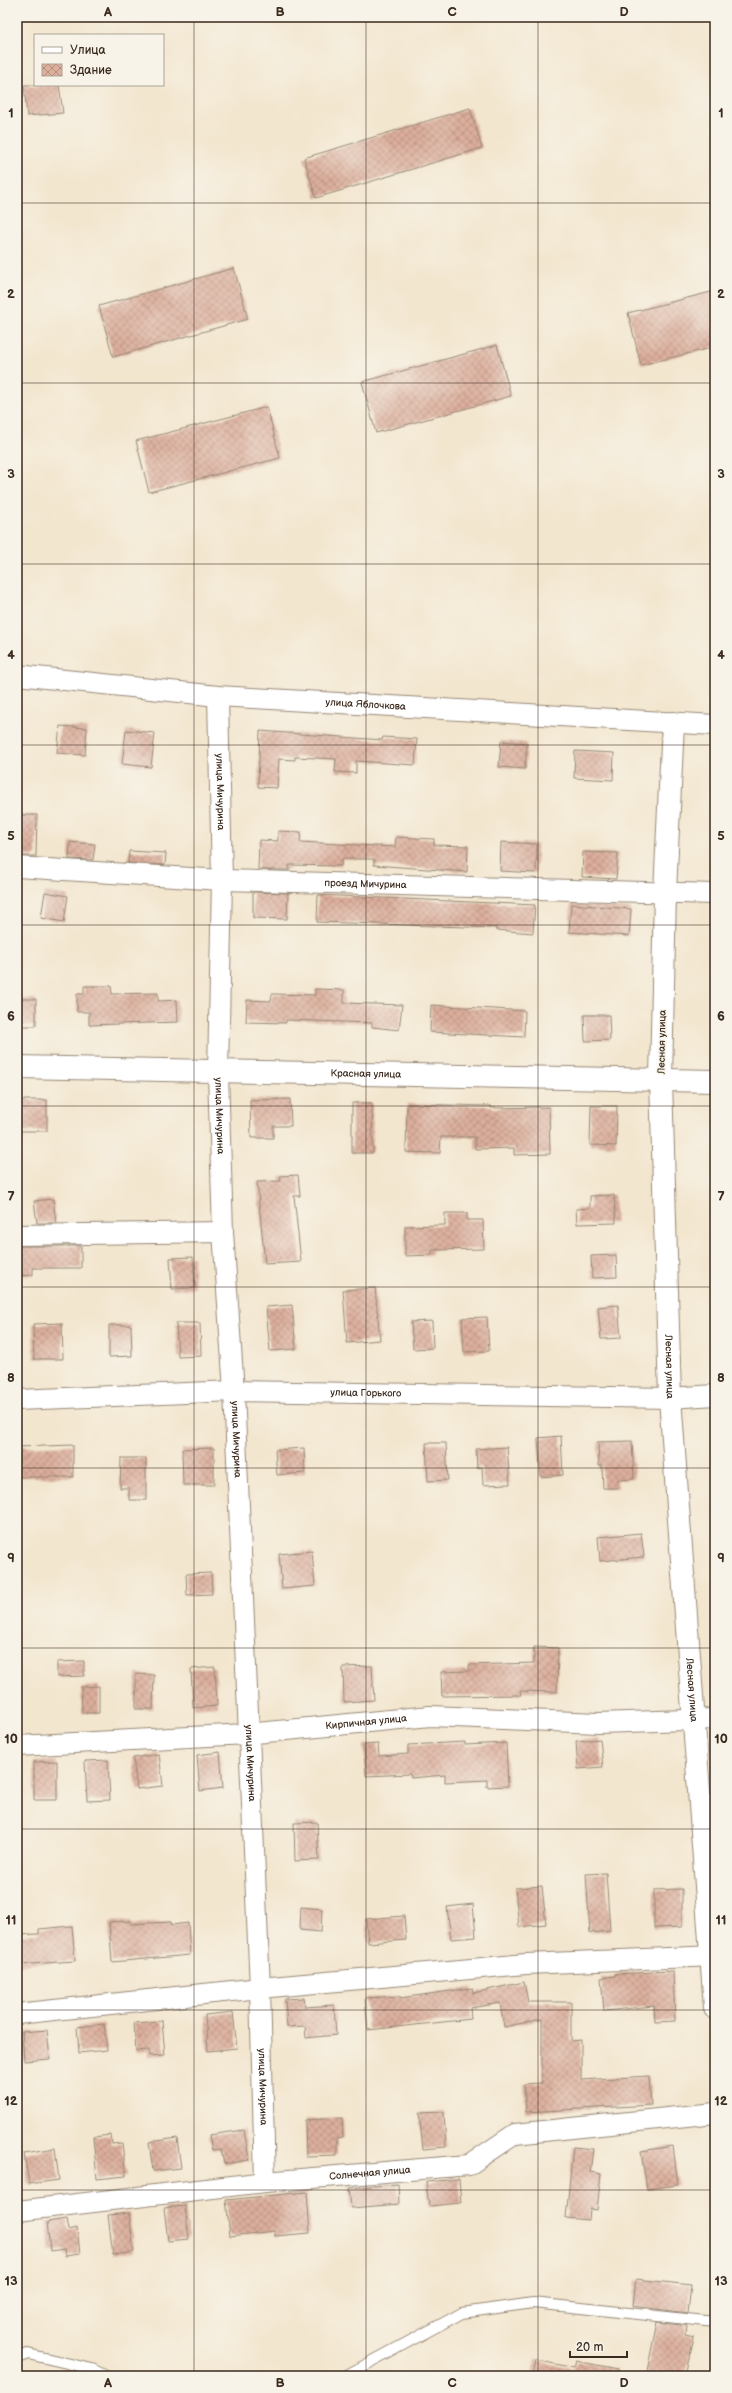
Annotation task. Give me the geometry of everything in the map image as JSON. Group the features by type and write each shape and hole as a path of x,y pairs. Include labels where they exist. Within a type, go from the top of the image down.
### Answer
{"street":[{"name":"улица Яблочкова","path":"17,675 218,696 715,725"},
{"name":"улица Мичурина","path":"218,696 222,880 218,1072 223,1232 234,1391 260,1988 265,2182"},
{"name":"Лесная улица","path":"673,723 665,892 661,1079 670,1398 694,1720 714,1956 715,2008"},
{"name":"проезд Мичурина","path":"17,867 222,880 715,894"},
{"name":"Красная улица","path":"17,1067 715,1081"},
{"path":"17,1235 223,1232"},
{"name":"улица Горького","path":"17,1400 234,1391 670,1398 715,1395"},
{"name":"Кирпичная улица","path":"17,1746 248,1734 430,1716 599,1723 715,1719"},
{"path":"17,2014 260,1988 526,1964 714,1956"},
{"name":"Солнечная улица","path":"17,2211 265,2182 469,2165 514,2134 715,2113"}],"lane":[{"path":"345,2376 462,2312 533,2304 715,2322"},
{"path":"17,2358 28,2354 92,2368 106,2376"}],"building":[{"path":"24,85 59,86 63,113 27,116"},
{"path":"470,108 482,148 316,198 304,158"},
{"path":"234,268 248,319 113,357 99,306"},
{"path":"715,291 715,347 641,365 628,313"},
{"path":"497,345 511,396 376,433 362,382"},
{"path":"267,407 280,458 149,492 136,441"},
{"path":"60,726 87,728 85,755 57,753"},
{"path":"126,730 155,733 151,767 122,764"},
{"path":"260,731 382,740 383,737 417,739 415,765 356,761 356,773 335,772 336,759 295,757 295,760 279,759 277,788 258,787"},
{"path":"501,741 527,743 525,769 499,767"},
{"path":"575,751 614,753 613,780 574,778"},
{"path":"17,815 37,815 36,856 17,856"},
{"path":"278,831 301,832 300,842 395,847 396,837 434,839 434,845 468,846 467,872 374,865 374,859 342,859 341,866 289,865 289,870 258,870 259,840 278,841"},
{"path":"70,842 95,844 93,860 69,859"},
{"path":"501,842 537,844 536,873 500,871"},
{"path":"129,851 166,853 165,865 128,863"},
{"path":"583,852 618,853 616,879 582,877"},
{"path":"45,892 68,896 64,922 41,918"},
{"path":"253,892 288,893 287,919 253,918"},
{"path":"318,895 535,905 533,933 496,930 496,928 317,922"},
{"path":"571,904 631,909 629,936 569,932"},
{"path":"84,986 111,986 112,994 158,993 158,1001 177,1000 178,1022 89,1025 89,1012 77,1012 77,994 84,994"},
{"path":"315,989 344,990 344,1003 402,1005 399,1030 372,1027 372,1023 286,1020 286,1023 246,1022 247,1000 271,1001 272,994 315,995"},
{"path":"17,999 36,999 36,1026 17,1026"},
{"path":"431,1005 525,1011 524,1037 430,1032"},
{"path":"584,1015 609,1015 610,1040 585,1041"},
{"path":"290,1099 291,1126 273,1126 273,1138 251,1138 250,1100"},
{"path":"17,1100 47,1100 47,1131 17,1131"},
{"path":"352,1103 372,1103 373,1153 352,1153"},
{"path":"407,1104 491,1106 491,1108 549,1107 550,1154 514,1155 514,1148 475,1149 475,1137 441,1137 440,1153 406,1152"},
{"path":"591,1106 617,1106 616,1146 590,1145"},
{"path":"298,1175 300,1196 294,1196 301,1262 265,1264 257,1182 281,1181 280,1176"},
{"path":"614,1195 616,1223 577,1224 576,1209 590,1208 590,1196"},
{"path":"53,1199 56,1223 37,1223 34,1201"},
{"path":"445,1213 467,1213 467,1220 483,1220 484,1249 432,1250 432,1255 405,1256 405,1226 445,1225"},
{"path":"17,1246 81,1246 81,1268 33,1268 33,1275 17,1276"},
{"path":"616,1255 617,1277 592,1278 591,1256"},
{"path":"193,1257 195,1288 172,1289 170,1258"},
{"path":"375,1288 380,1340 347,1343 343,1290"},
{"path":"292,1305 296,1349 270,1351 266,1307"},
{"path":"618,1305 621,1338 601,1339 598,1307"},
{"path":"487,1317 489,1351 464,1352 462,1318"},
{"path":"432,1321 433,1348 413,1349 411,1322"},
{"path":"62,1323 63,1359 34,1359 33,1324"},
{"path":"176,1323 200,1323 201,1356 178,1357"},
{"path":"109,1325 131,1325 132,1356 109,1357"},
{"path":"561,1436 563,1475 541,1477 538,1438"},
{"path":"632,1441 634,1479 617,1480 618,1488 603,1488 602,1466 599,1466 598,1442"},
{"path":"426,1443 446,1443 448,1480 428,1481"},
{"path":"73,1445 73,1477 17,1477 17,1447"},
{"path":"507,1447 510,1484 483,1485 482,1467 477,1468 476,1449"},
{"path":"214,1448 214,1485 183,1485 182,1449"},
{"path":"304,1448 305,1473 277,1475 275,1450"},
{"path":"121,1458 146,1458 146,1500 129,1500 129,1488 120,1488"},
{"path":"641,1533 644,1557 600,1561 598,1537"},
{"path":"312,1551 315,1586 282,1589 279,1554"},
{"path":"211,1573 212,1594 187,1595 186,1574"},
{"path":"534,1647 558,1648 557,1692 520,1691 521,1695 442,1696 441,1672 469,1671 469,1665 534,1663"},
{"path":"84,1661 84,1676 57,1677 57,1662"},
{"path":"372,1666 374,1700 344,1702 343,1667"},
{"path":"215,1667 217,1706 193,1708 191,1669"},
{"path":"136,1674 154,1675 153,1709 136,1709"},
{"path":"99,1686 99,1713 82,1713 81,1687"},
{"path":"600,1739 603,1767 578,1769 576,1741"},
{"path":"465,1742 465,1745 506,1743 508,1786 487,1787 487,1780 445,1782 445,1775 411,1778 410,1774 366,1776 364,1745 378,1744 379,1756 408,1754 408,1745"},
{"path":"220,1752 223,1788 200,1791 197,1755"},
{"path":"159,1754 163,1786 137,1789 133,1758"},
{"path":"108,1760 110,1800 87,1801 85,1761"},
{"path":"57,1761 57,1800 34,1800 34,1762"},
{"path":"317,1822 319,1860 295,1861 294,1823"},
{"path":"606,1873 610,1931 590,1933 586,1874"},
{"path":"542,1886 546,1924 519,1927 515,1888"},
{"path":"682,1889 682,1927 654,1928 654,1890"},
{"path":"473,1904 476,1937 451,1939 447,1907"},
{"path":"301,1907 322,1909 321,1932 300,1930"},
{"path":"404,1916 406,1940 368,1943 366,1919"},
{"path":"131,1921 131,1924 171,1922 171,1925 188,1923 190,1955 112,1962 109,1922"},
{"path":"72,1926 75,1961 17,1965 17,1935 39,1934 39,1929"},
{"path":"673,1971 675,2021 655,2022 654,2006 604,2011 601,1978 615,1976 615,1974"},
{"path":"524,1982 528,2002 571,2002 571,2041 581,2040 581,2080 649,2076 651,2105 526,2112 524,2084 542,2083 542,2019 504,2027 500,2003 470,2008 471,2019 368,2030 365,1998 400,1996 400,1998 472,1988 473,1993"},
{"path":"304,1998 305,2007 334,2005 336,2035 306,2038 305,2026 287,2027 285,1999"},
{"path":"233,2012 237,2048 208,2051 205,2015"},
{"path":"162,2021 165,2055 149,2056 149,2050 136,2051 134,2023"},
{"path":"104,2024 107,2050 79,2053 77,2027"},
{"path":"47,2030 50,2059 24,2061 22,2032"},
{"path":"444,2112 446,2147 423,2149 419,2113"},
{"path":"342,2118 343,2137 337,2138 337,2155 306,2156 305,2120"},
{"path":"244,2130 249,2160 224,2164 221,2149 212,2150 209,2135"},
{"path":"111,2135 112,2144 122,2143 126,2176 97,2179 93,2137"},
{"path":"177,2138 181,2168 153,2171 149,2142"},
{"path":"673,2146 678,2185 647,2189 641,2151"},
{"path":"573,2147 593,2149 590,2172 601,2174 597,2210 590,2209 589,2220 566,2218"},
{"path":"55,2148 59,2180 29,2184 24,2153"},
{"path":"459,2179 461,2203 429,2206 426,2182"},
{"path":"398,2184 399,2204 351,2208 349,2188"},
{"path":"307,2192 310,2233 275,2236 275,2231 230,2236 226,2200"},
{"path":"185,2206 189,2239 168,2241 164,2208"},
{"path":"129,2213 134,2252 113,2255 108,2215"},
{"path":"67,2219 69,2230 77,2228 80,2254 65,2256 64,2249 50,2251 47,2222"},
{"path":"636,2279 691,2285 688,2313 633,2306"},
{"path":"657,2322 686,2326 685,2335 694,2337 685,2376 646,2376"},
{"path":"536,2360 574,2368 576,2361 617,2369 616,2376 533,2376"}]}
